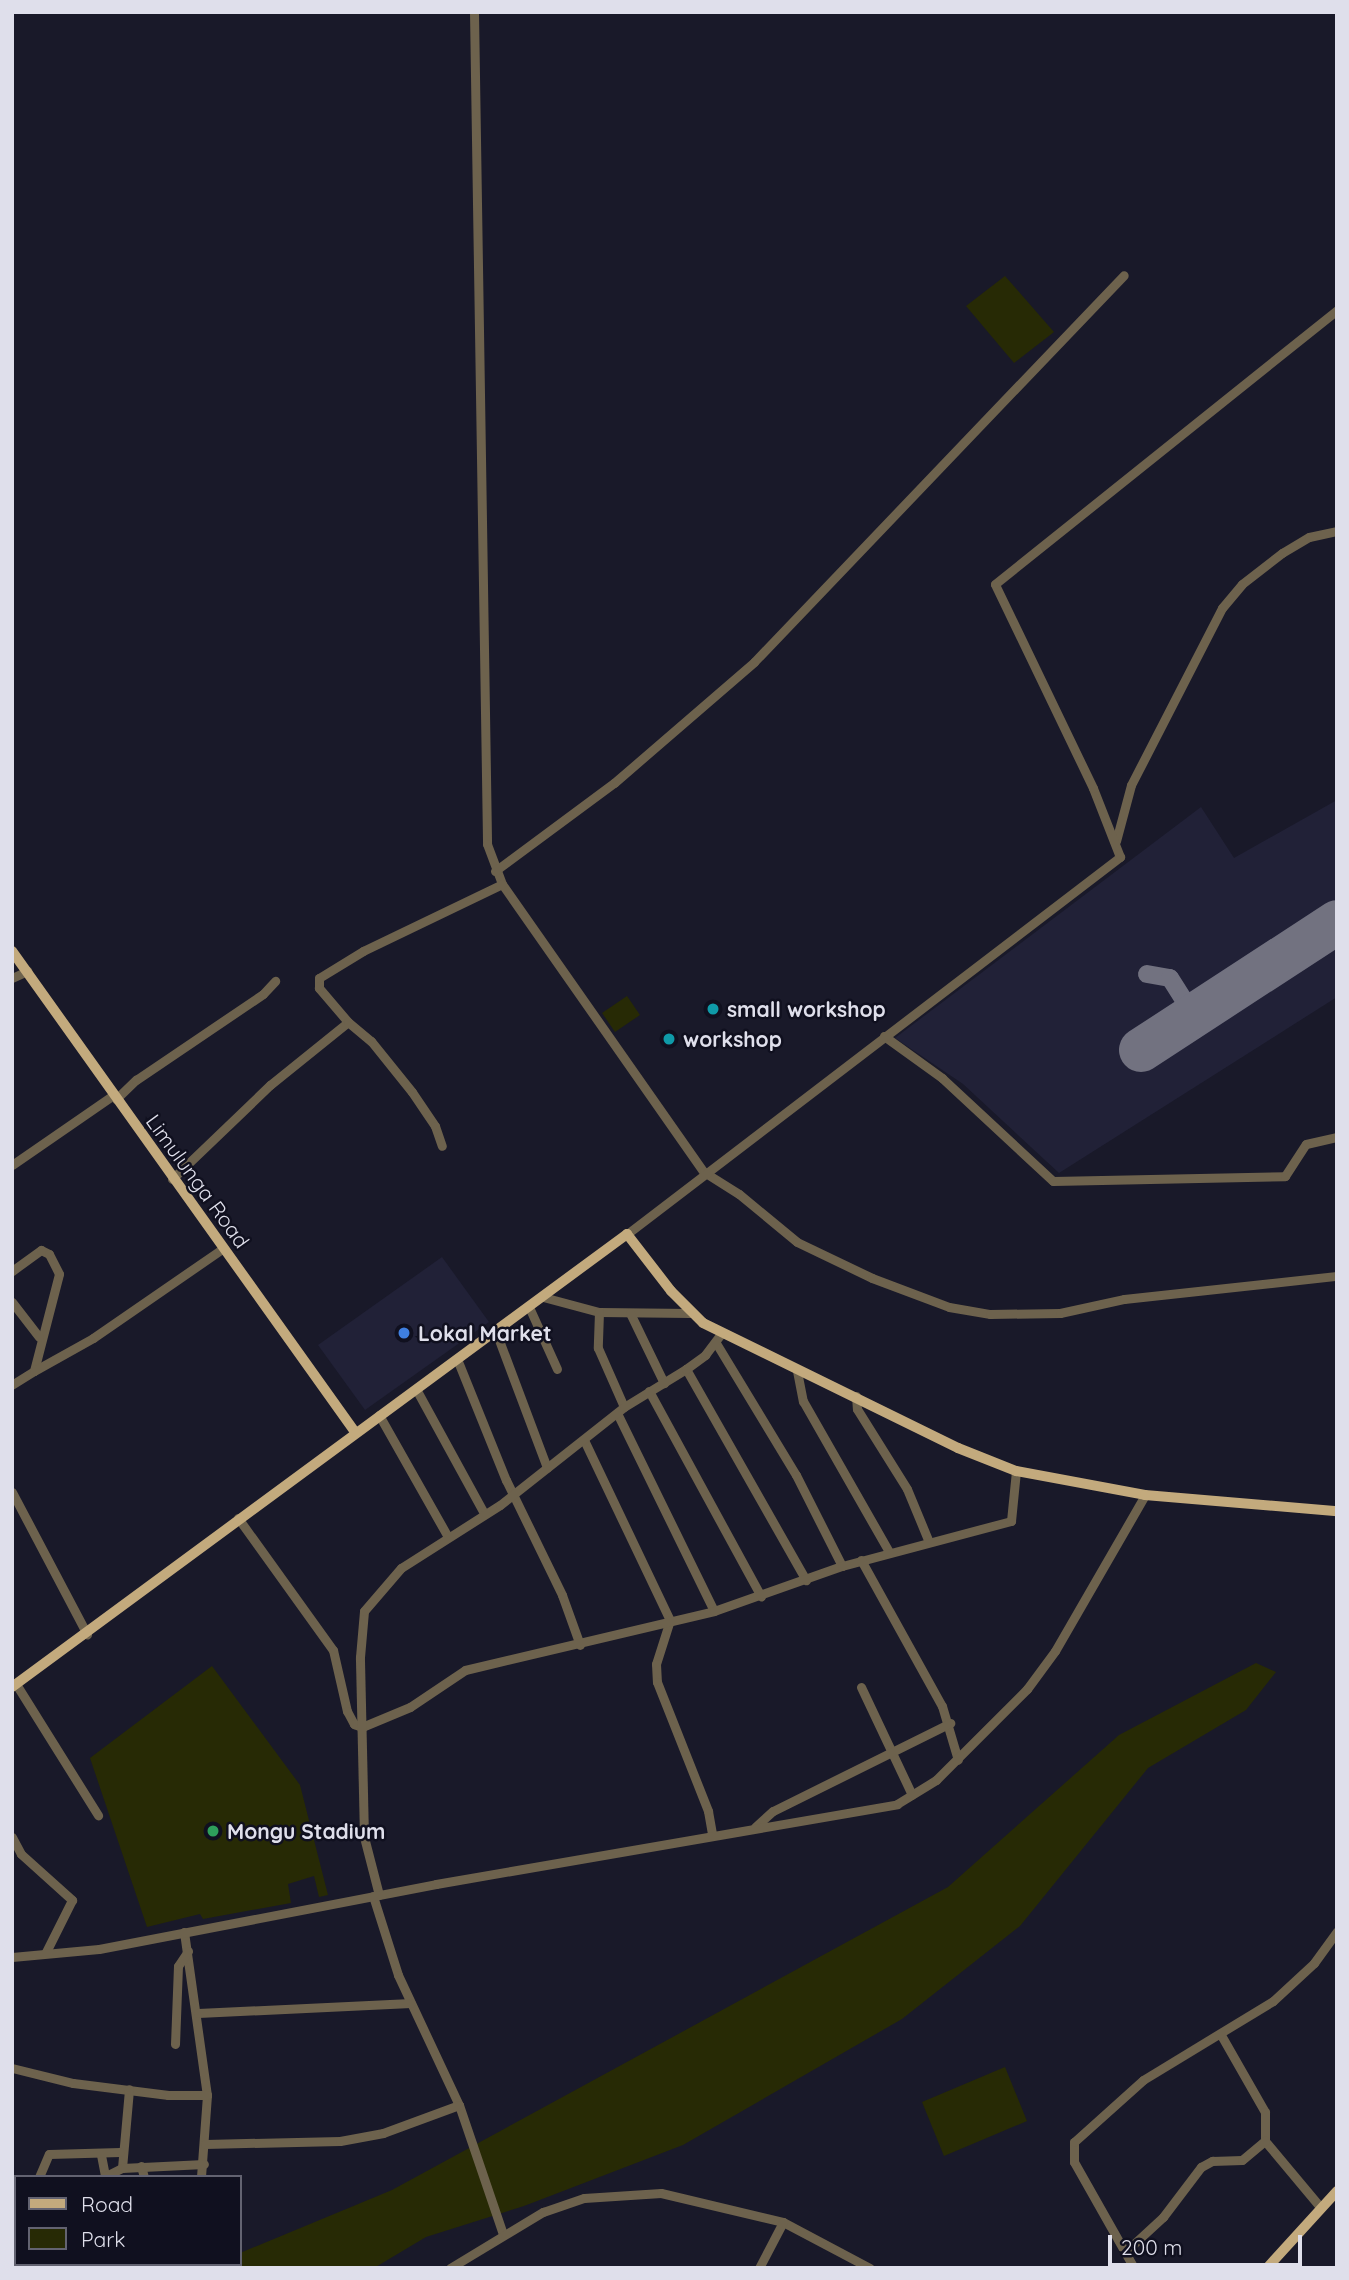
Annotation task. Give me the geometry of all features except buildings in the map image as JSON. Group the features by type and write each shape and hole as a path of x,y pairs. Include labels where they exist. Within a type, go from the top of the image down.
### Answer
{"main road":[{"name":"Limulunga Road","path":"12,951 114,1098 355,1432"},
{"path":"14,1685 627,1234 690,1313 719,1338 856,1396 958,1448 1016,1471 1145,1495 1337,1511"},
{"path":"1267,2268 1337,2191"}],"street":[{"path":"474,12 482,390 481,626 487,844 495,872 502,884 704,1172 739,1194 797,1242 872,1278 957,1309 990,1314 1060,1312 1124,1299 1337,1276"},
{"path":"495,872 614,783 754,662 1124,275"},
{"path":"627,1234 704,1172 1120,856 995,584 1337,310"},
{"path":"1115,843 1131,785 1222,608 1242,584 1282,553 1309,537 1337,531"},
{"path":"442,1146 435,1126 412,1092 371,1041 348,1022 319,988 319,978 363,951 502,884"},
{"path":"12,978 27,971"},
{"path":"12,1165 263,994 275,981"},
{"path":"172,1179 264,1090 348,1022"},
{"path":"884,1036 942,1078 1053,1181 1285,1176 1306,1144 1337,1137"},
{"path":"12,1385 93,1338 222,1249"},
{"path":"12,1271 41,1250 58,1268 39,1337 34,1371"},
{"path":"543,1297 599,1312 690,1313"},
{"path":"12,1302 39,1337"},
{"path":"529,1307 557,1369"},
{"path":"599,1312 598,1348 620,1410 714,1611"},
{"path":"630,1313 664,1382"},
{"path":"496,1332 547,1468"},
{"path":"503,2234 459,2105 411,2003 376,1896 364,1837 360,1657 364,1611 388,1580 447,1535 513,1495 620,1410 686,1369 719,1338 796,1475 842,1566"},
{"path":"457,1359 513,1495 562,1595 580,1646"},
{"path":"686,1369 806,1580"},
{"path":"797,1371 803,1401 889,1552"},
{"path":"416,1389 484,1513"},
{"path":"649,1391 761,1596"},
{"path":"856,1396 857,1409 907,1489 929,1542"},
{"path":"379,1415 447,1535"},
{"path":"584,1440 670,1620 656,1664 657,1682 708,1811 712,1834"},
{"path":"238,1518 333,1650 346,1711 354,1724 362,1727 410,1707 465,1670 580,1646 670,1620 714,1611 861,1560 1011,1521 1016,1471"},
{"path":"12,1492 87,1633"},
{"path":"12,1957 99,1949 712,1834 879,1809 912,1795 958,1760 1043,1668 1145,1495"},
{"path":"861,1560 950,1723 958,1760"},
{"path":"14,1685 98,1815"},
{"path":"861,1687 912,1795"},
{"path":"755,1827 773,1811 891,1755 950,1723"},
{"path":"12,1837 21,1854 72,1900 46,1952"},
{"path":"1134,2268 1074,2162 1074,2142 1143,2080 1221,2035 1294,1982 1337,1931"},
{"path":"184,1932 198,2013 207,2095 201,2175"},
{"path":"175,2044 178,1966 188,1951"},
{"path":"198,2013 411,2003"},
{"path":"1221,2035 1265,2112 1265,2141 1321,2208"},
{"path":"12,2068 73,2083 207,2095"},
{"path":"122,2168 120,2152 129,2089"},
{"path":"205,2144 340,2141 383,2133 459,2105"},
{"path":"1125,2252 1163,2217 1201,2167 1213,2161 1242,2160 1265,2141"},
{"path":"40,2175 49,2154 102,2155 120,2152"},
{"path":"102,2155 104,2175"},
{"path":"108,2175 122,2168 204,2164"},
{"path":"141,2166 143,2175"},
{"path":"450,2268 543,2211 618,2193 661,2193 783,2222 870,2268"},
{"path":"759,2268 783,2222"}],"shaded area":[{"path":"1337,800 1337,997 1059,1173 963,1084 895,1038 1201,807 1234,858"},
{"name":"Lokal Market","path":"442,1257 489,1322 365,1410 318,1345"}],"green space":[{"path":"1005,276 1054,332 1014,363 966,306"},
{"path":"627,996 640,1015 615,1032 602,1013"},
{"path":"1256,1663 1276,1672 1246,1710 1148,1768 1020,1926 902,2019 683,2145 524,2206 426,2237 374,2268 202,2268 242,2266 242,2252 392,2190 948,1887 1119,1735"},
{"name":"Mongu Stadium","path":"212,1666 300,1785 328,1895 319,1897 314,1876 288,1884 291,1903 203,1919 200,1914 147,1927 90,1758"},
{"path":"1005,2067 1027,2121 944,2156 922,2102"}],"taxiway":[{"path":"1147,974 1170,978 1194,1016"}],"runway":[{"path":"1141,1050 1337,922"}],"place":[{"name":"small workshop","path":"713,1009"},
{"name":"workshop","path":"669,1039"},
{"name":"Lokal Market","path":"404,1333"},
{"name":"Mongu Stadium","path":"213,1831"}]}
